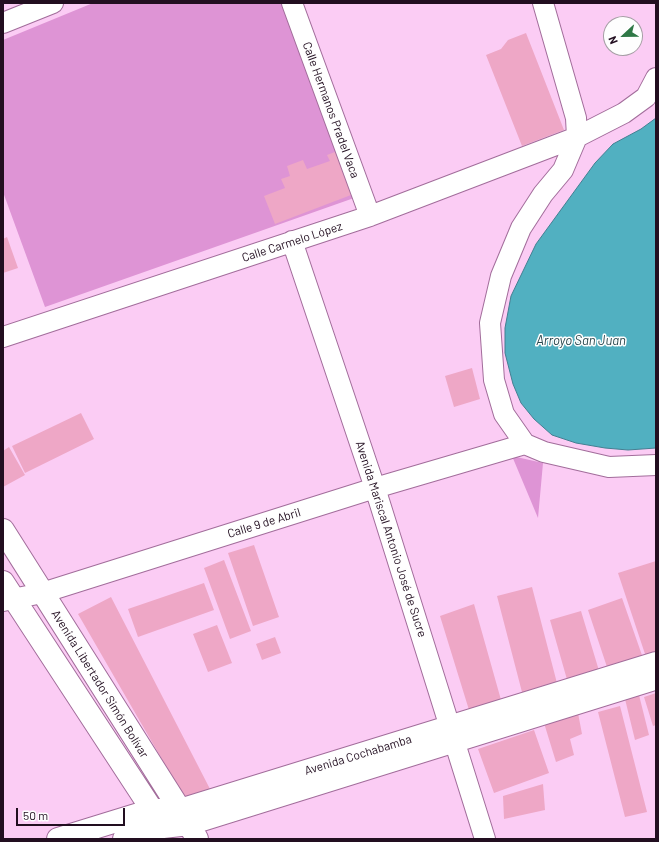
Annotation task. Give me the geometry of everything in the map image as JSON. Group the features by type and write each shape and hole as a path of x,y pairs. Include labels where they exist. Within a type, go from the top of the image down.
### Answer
{"main road":[{"name":"Avenida Libertador Simón Bolívar","path":"3,530 189,824"},
{"name":"Avenida Libertador Simón Bolívar","path":"6,594 162,825"},
{"name":"Avenida Cochabamba","path":"58,839 162,825 189,824 656,662"},
{"name":"Avenida Cochabamba","path":"452,734 656,678"},
{"name":"Avenida Cochabamba","path":"124,839 162,825"}],"street":[{"path":"3,23 53,3"},
{"name":"Calle Hermanos Pradel Vaca","path":"292,3 370,216"},
{"path":"543,3 576,118 577,138 563,170 543,194 521,228 501,276 490,323 494,380 504,414 525,444 544,452 609,467 655,466"},
{"name":"Calle Carmelo López","path":"3,337 370,216 577,138 624,113 646,97 656,78"},
{"name":"Avenida Mariscal Antonio José de Sucre","path":"292,241 376,488 485,839"},
{"name":"Calle 9 de Abril","path":"6,594 42,592 376,488 525,444"}],"shaded area":[{"path":"93,3 285,3 354,198 45,307 3,192 3,40"},
{"path":"512,456 543,463 538,518"}],"water":[{"name":"Arroyo San Juan","path":"656,118 656,448 628,450 576,443 552,435 534,419 521,403 513,384 505,353 505,328 511,296 536,244 595,163 613,144 641,129"}],"building":[{"path":"526,33 564,130 522,146 486,55 501,49 508,40"},
{"path":"340,150 354,186 351,195 275,224 264,196 285,188 281,179 290,176 287,166 303,160 307,169 330,161 327,155"},
{"path":"7,237 18,268 3,273 3,239"},
{"path":"472,368 480,399 454,407 445,376"},
{"path":"81,413 94,439 25,473 12,446"},
{"path":"9,447 25,475 3,487 3,451"},
{"path":"254,545 279,617 253,626 228,553"},
{"path":"224,560 251,631 230,639 204,568"},
{"path":"656,561 656,657 647,660 618,573"},
{"path":"204,583 214,610 138,637 128,609"},
{"path":"532,587 558,687 523,696 497,596"},
{"path":"111,597 210,789 186,801 78,614"},
{"path":"622,598 644,661 609,673 588,610"},
{"path":"474,604 503,707 469,710 440,616"},
{"path":"581,611 600,674 568,683 550,620"},
{"path":"217,625 232,663 208,672 193,634"},
{"path":"275,637 281,653 262,660 256,644"},
{"path":"656,693 656,725 653,726 644,697"},
{"path":"639,695 649,735 635,740 625,699"},
{"path":"620,706 647,812 625,817 598,712"},
{"path":"578,713 582,734 570,739 574,755 556,762 544,723"},
{"path":"534,730 549,773 494,793 478,749"},
{"path":"543,784 545,810 504,819 503,796"}]}
